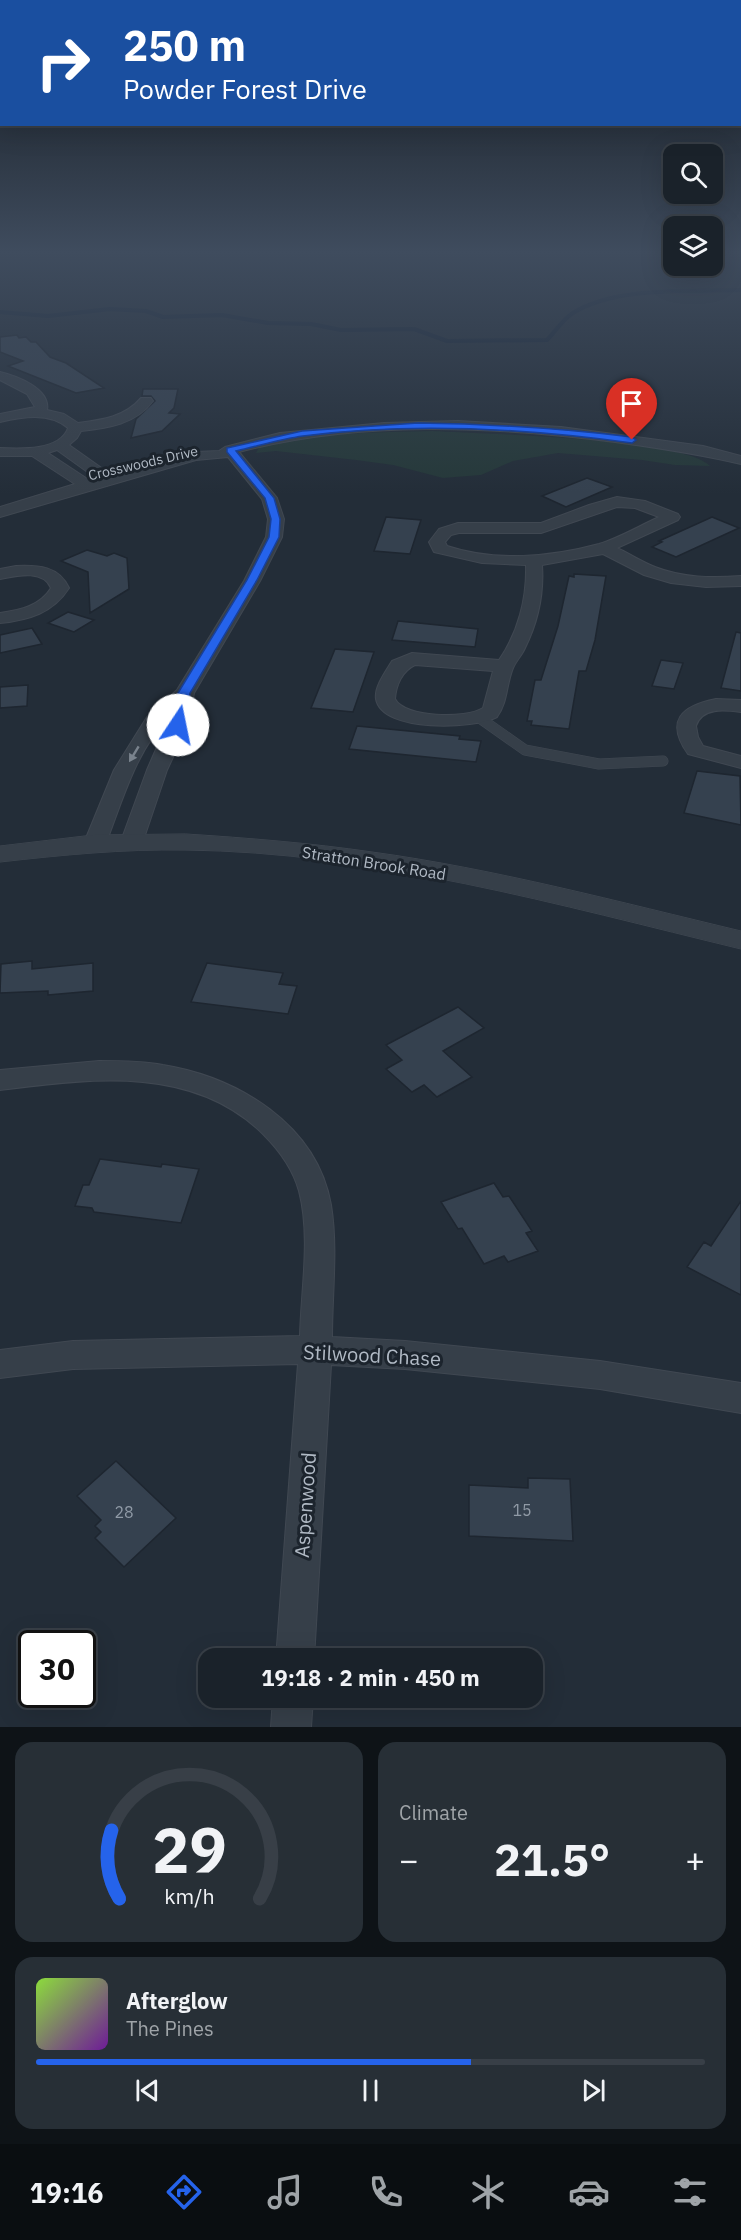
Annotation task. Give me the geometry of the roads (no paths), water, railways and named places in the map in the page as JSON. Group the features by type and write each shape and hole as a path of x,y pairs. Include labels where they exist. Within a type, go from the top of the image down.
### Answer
{"street":[{"path":"0,376 22,385 38,396 42,408 35,414"},
{"path":"0,418 35,414 62,418 75,427 96,425 136,411 147,400"},
{"name":"Crosswoods Drive","path":"0,504 103,476 196,456 222,455 230,450 302,433 384,427 458,425 561,431 703,450 741,460"},
{"path":"0,452 35,451 59,445 75,433 75,427"},
{"path":"59,445 103,476"},
{"path":"95,843 124,770 154,721 184,693 252,580 274,537 276,519 269,498 230,450"},
{"path":"35,451 81,482"},
{"name":"Crosswoods Drive","path":"0,512 81,482"},
{"path":"609,503 642,505 672,517 603,548 534,560 454,555 440,549 437,542 445,532 458,528 541,528 565,522 609,503"},
{"path":"603,548 651,572 675,578 705,582 741,581"},
{"path":"504,666 412,659 399,665 385,695 387,704 394,712 405,715 462,722 481,719 491,712 504,666 515,650 532,602 534,560"},
{"path":"0,574 18,571 39,572 55,578 60,588 51,600 32,612 0,618"},
{"path":"132,841 157,770 178,725 184,693"},
{"path":"741,706 727,703 705,705 692,712 684,729 687,739 695,750 741,762"},
{"name":"Stratton Brook Road","path":"0,854 132,841 228,844 350,857 436,872 589,904 741,940"},
{"name":"Aspenwood","path":"0,1080 123,1070 172,1074 204,1083 237,1100 272,1124 291,1146 310,1181 319,1228 315,1350 297,1648"},
{"name":"Stilwood Chase","path":"0,1364 74,1355 315,1350 405,1355 600,1375 741,1398"},
{"path":"291,1727 292,1708"}],"lane":[{"path":"481,719 525,750 599,764 663,761"}],"waterway":[{"path":"424,333 447,341 547,340 553,333"}]}
